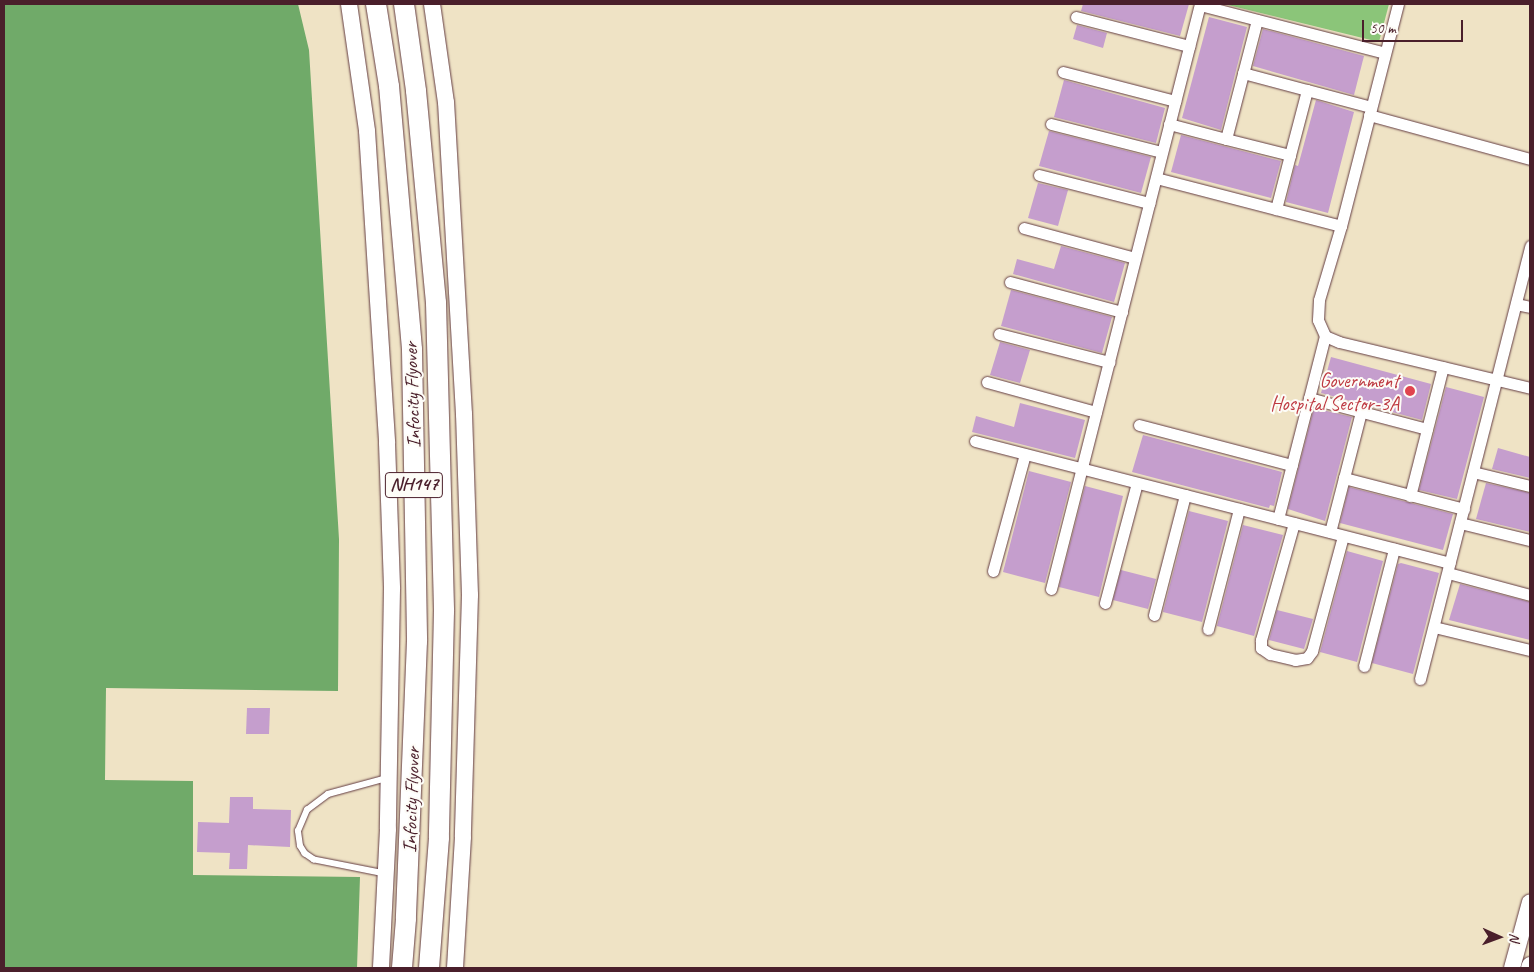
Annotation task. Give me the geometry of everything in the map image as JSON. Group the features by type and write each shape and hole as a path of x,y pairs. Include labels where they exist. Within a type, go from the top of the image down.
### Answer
{"highway":[{"name":"Infocity Flyover","path":"376,4 389,86 412,350 417,641 406,919 402,968"},
{"name":"Infocity Flyover","path":"404,4 416,90 436,303 444,591 439,838 429,968"}],"street":[{"path":"349,4 367,131 386,414 392,589 387,874 381,968"},
{"path":"432,4 446,102 464,414 470,596 464,837 455,968"},
{"path":"1051,588 1200,4 1385,53"},
{"path":"1278,519 1324,336 1318,320 1319,300 1341,226 1398,4"},
{"path":"1076,17 1189,46"},
{"path":"1226,139 1257,20"},
{"path":"1063,72 1175,101"},
{"path":"1243,74 1307,90 1530,159"},
{"path":"1276,209 1307,90"},
{"path":"1052,124 1162,152"},
{"path":"1170,124 1290,155"},
{"path":"1039,175 1149,203"},
{"path":"1156,178 1341,226"},
{"path":"1024,228 1135,258"},
{"path":"1420,679 1530,249"},
{"path":"1010,282 1122,312"},
{"path":"1516,304 1530,307"},
{"path":"999,334 1109,362"},
{"path":"1324,336 1338,342 1530,388"},
{"path":"1410,496 1443,367"},
{"path":"987,382 1096,412"},
{"path":"1309,398 1427,429"},
{"path":"1330,532 1361,412"},
{"path":"1139,425 1292,465"},
{"path":"975,441 1394,549 1530,595"},
{"path":"993,570 1025,454"},
{"path":"1473,472 1530,486"},
{"path":"1344,478 1464,509"},
{"path":"1105,603 1137,483"},
{"path":"1154,615 1185,495"},
{"path":"1208,629 1239,509"},
{"path":"1294,523 1261,640 1261,648 1270,654 1296,660 1307,658 1312,651 1343,536"},
{"path":"1460,523 1530,540"},
{"path":"1364,666 1394,549"},
{"path":"1434,627 1530,650"},
{"path":"1512,968 1530,902"}],"lane":[{"path":"387,874 314,860 305,854 300,846 298,831 307,810 328,794 389,777"}],"green space":[{"path":"4,4 298,4 309,50 339,539 338,691 106,688 105,780 193,781 193,875 360,877 357,968 4,968"},
{"path":"1224,4 1389,4 1379,42"}],"building":[{"path":"1083,4 1189,4 1180,36 1081,11"},
{"path":"1209,17 1247,27 1221,130 1182,118"},
{"path":"1077,25 1107,33 1103,48 1073,39"},
{"path":"1263,29 1364,56 1354,95 1253,66"},
{"path":"1064,80 1165,108 1156,143 1054,117"},
{"path":"1316,100 1354,112 1328,213 1286,202 1295,165 1298,166"},
{"path":"1049,131 1151,157 1141,193 1039,166"},
{"path":"1181,135 1281,161 1271,198 1171,172"},
{"path":"1038,183 1068,190 1058,226 1028,218"},
{"path":"1061,246 1125,263 1114,302 1013,274 1017,259 1054,269"},
{"path":"1011,290 1112,317 1102,353 1001,326"},
{"path":"1000,342 1030,350 1020,383 990,375"},
{"path":"1331,357 1431,384 1422,420 1321,393"},
{"path":"1446,387 1484,397 1457,499 1419,490"},
{"path":"1020,403 1085,420 1075,458 972,432 976,416 1014,427"},
{"path":"1314,408 1352,417 1325,521 1288,509"},
{"path":"1143,435 1282,472 1274,506 1270,505 1269,508 1132,472"},
{"path":"1498,448 1530,457 1530,478 1492,469"},
{"path":"1029,471 1071,482 1045,583 1003,572"},
{"path":"1486,483 1530,493 1530,532 1476,519"},
{"path":"1085,486 1123,496 1099,597 1059,587"},
{"path":"1349,487 1453,514 1443,550 1340,523"},
{"path":"1189,511 1228,521 1202,622 1163,612"},
{"path":"1243,525 1283,535 1254,636 1217,626"},
{"path":"1347,551 1383,561 1357,662 1320,652"},
{"path":"1401,563 1439,573 1413,674 1372,663 1398,564"},
{"path":"1121,570 1156,579 1148,609 1113,600"},
{"path":"1460,584 1530,602 1530,640 1449,620"},
{"path":"1277,610 1313,619 1304,649 1269,640"},
{"path":"247,708 270,708 269,734 246,734"},
{"path":"230,797 253,797 253,809 291,810 290,847 248,845 247,869 229,869 230,853 197,852 198,822 229,823"}],"place":[{"name":"Government Hospital Sector-3A","path":"1410,391"}]}
